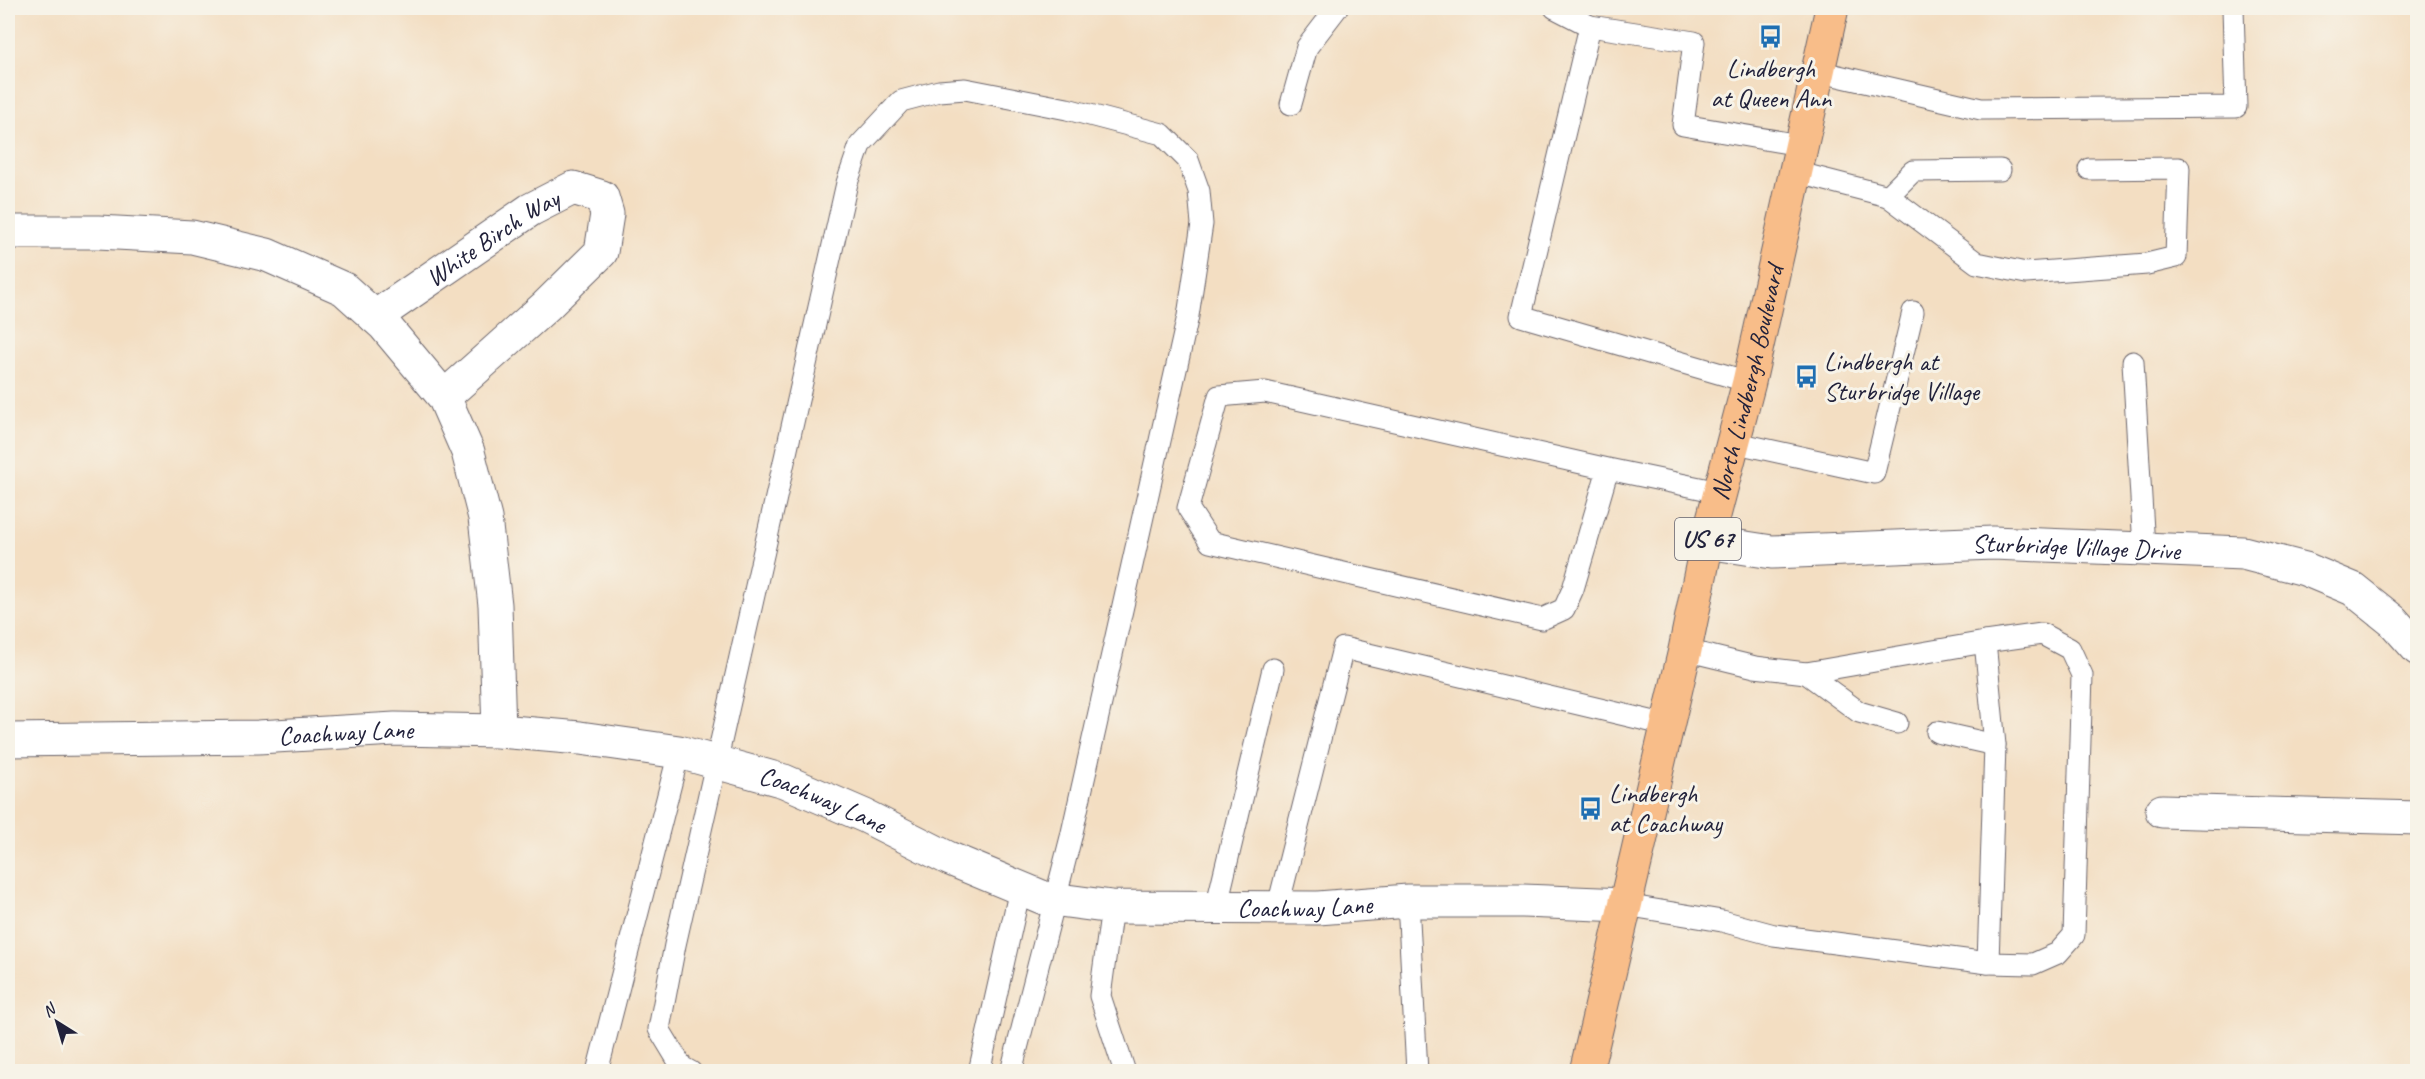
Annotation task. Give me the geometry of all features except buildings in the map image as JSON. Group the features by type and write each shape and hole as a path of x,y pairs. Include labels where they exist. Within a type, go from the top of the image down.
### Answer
{"main road":[{"name":"North Lindbergh Boulevard","path":"1586,1071 1685,650 1707,542 1749,382 1832,8"}],"street":[{"name":"White Birch Way","path":"375,316 530,210 573,188 602,197 607,214 601,252 546,306 444,397"},
{"path":"8,232 98,232 192,237 267,255 344,290 375,316 444,397 468,452 485,518 495,605 499,731"},
{"name":"Sturbridge Village Drive","path":"1707,542 1772,552 1993,543 2243,553 2305,569 2353,589 2393,621 2418,649"},
{"name":"Coachway Lane","path":"8,740 258,737 395,729 499,731 580,738 680,752 784,781 865,816 948,858 1020,889 1055,900 1112,907 1216,908 1278,906 1318,908 1408,901 1532,901 1625,905"},
{"path":"2162,811 2418,818"}],"lane":[{"path":"1291,104 1307,47 1337,8"},
{"path":"1555,8 1590,26 1694,42 1683,125 1797,158 1888,196 1977,263 2026,273 2147,264 2176,257 2179,168 2089,169"},
{"path":"1817,71 1981,109 2236,107 2233,8"},
{"path":"1590,26 1521,316 1749,382"},
{"path":"691,1071 682,1067 659,1029 675,945 847,183 860,145 901,101 939,90 965,89 1067,109 1162,134 1188,160 1199,191 1202,224 1188,316 1074,825 1011,1071"},
{"path":"1888,196 1913,171 2000,170"},
{"path":"1732,442 1874,473 1913,312"},
{"path":"2133,362 2144,548"},
{"path":"1608,469 1573,589 1564,609 1542,619 1210,542 1188,508 1219,396 1265,392 1719,492"},
{"path":"1625,905 1722,921 1774,935 1988,963 2033,964 2058,953 2074,935 2082,675 2070,649 2042,634 1806,673 1755,668 1685,650"},
{"path":"1984,642 1995,745 1988,963"},
{"path":"1278,906 1343,648 1667,725"},
{"path":"1216,908 1273,669"},
{"path":"1806,673 1859,712 1897,723"},
{"path":"1937,732 1995,745"},
{"path":"597,1071 680,752"},
{"path":"979,1071 1020,889"},
{"path":"1408,901 1417,1071"},
{"path":"1112,907 1100,996 1125,1071"}],"place":[{"name":"Lindbergh at Queen Ann","path":"1771,37"},
{"name":"Lindbergh at Sturbridge Village","path":"1806,376"},
{"name":"Lindbergh at Coachway","path":"1591,808"}]}
